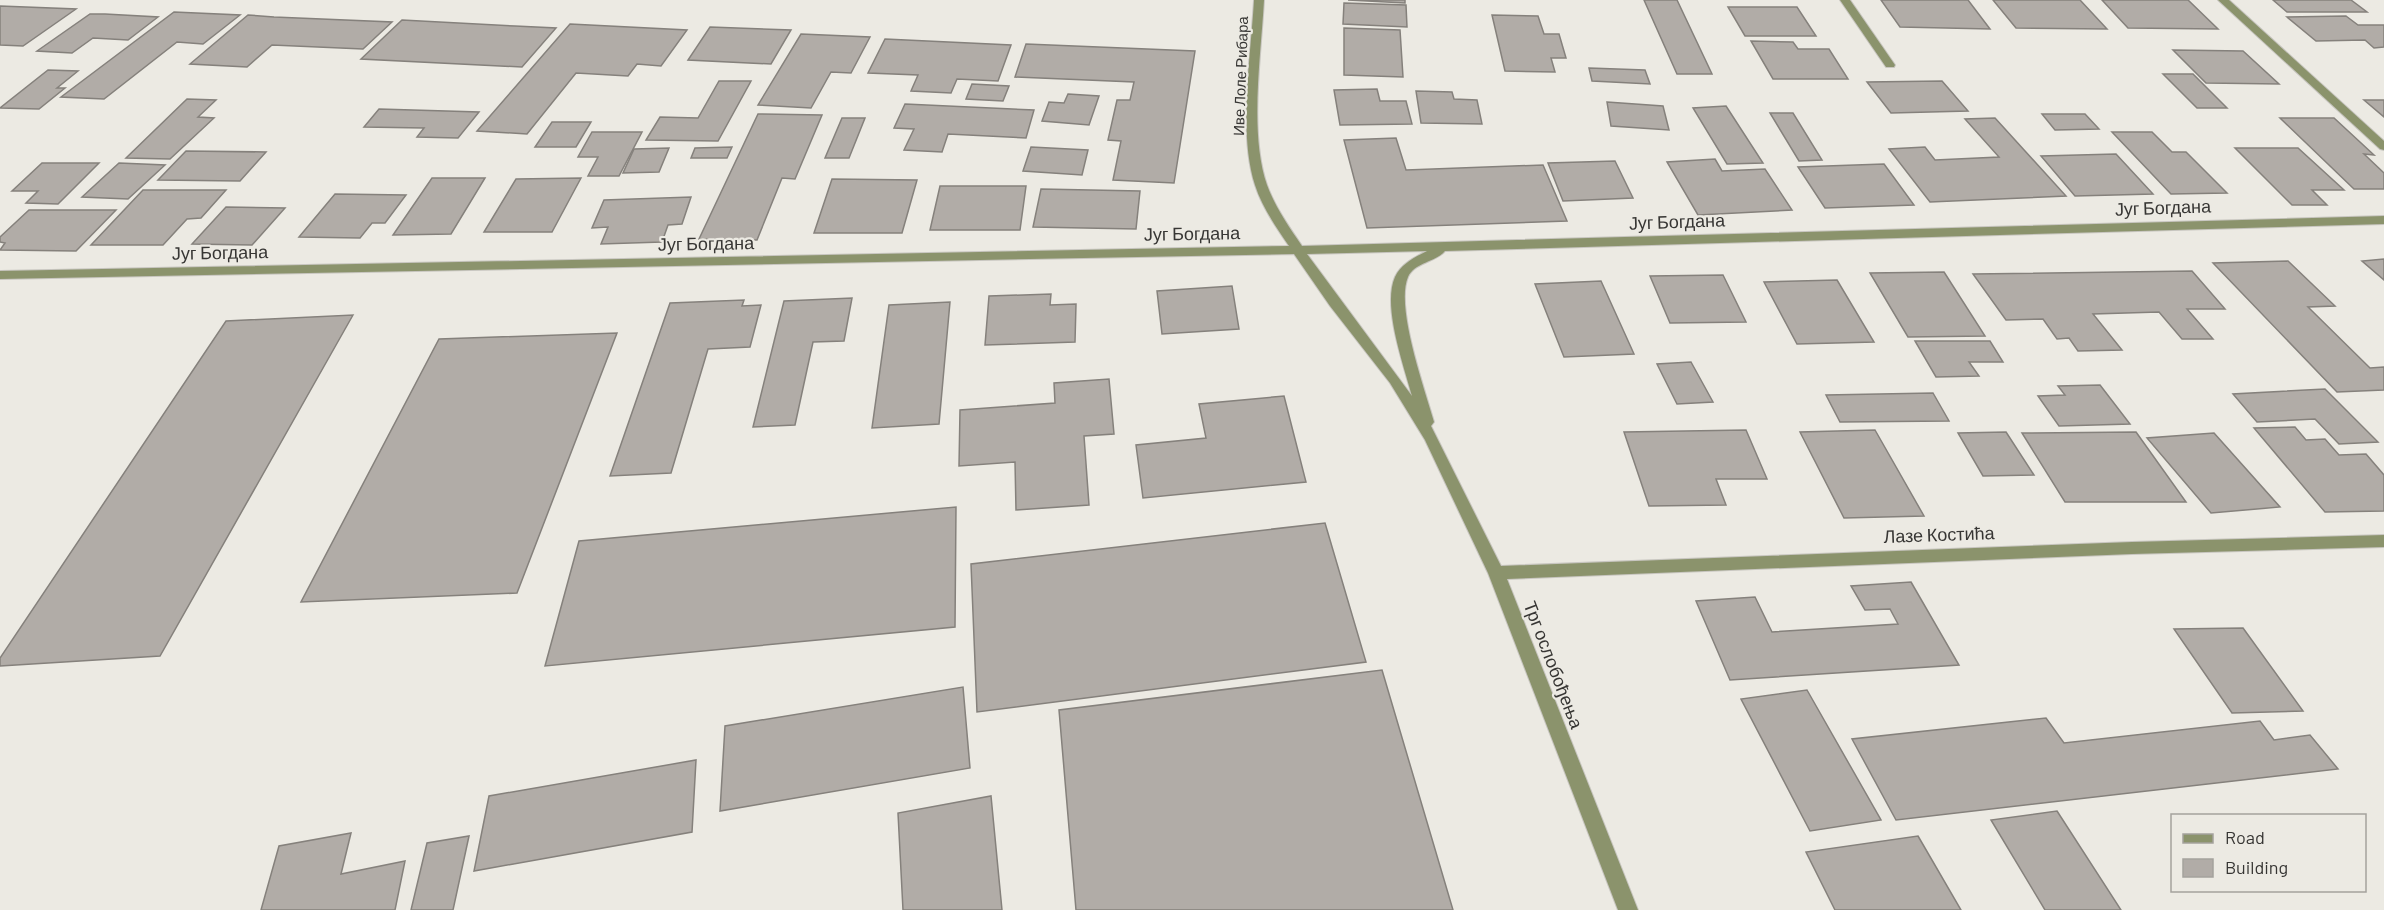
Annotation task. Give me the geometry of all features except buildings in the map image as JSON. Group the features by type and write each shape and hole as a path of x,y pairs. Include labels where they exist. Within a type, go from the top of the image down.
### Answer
{"street":[{"name":"Иве Лоле Рибара","path":"1259,0 1252,94 1252,136 1261,185 1276,216 1298,250"},
{"path":"1845,0 1890,65"},
{"path":"2223,0 2384,147"},
{"name":"Југ Богдана","path":"0,275 1448,247 2384,220"},
{"name":"Трг ослобођења","path":"1432,439 1404,335 1398,301 1402,278 1418,260 1448,247"},
{"name":"Трг ослобођења","path":"1298,250 1335,303 1395,380 1432,439 1496,573 1628,910"},
{"name":"Лазе Костића","path":"1496,573 2097,549 2384,541"}]}
